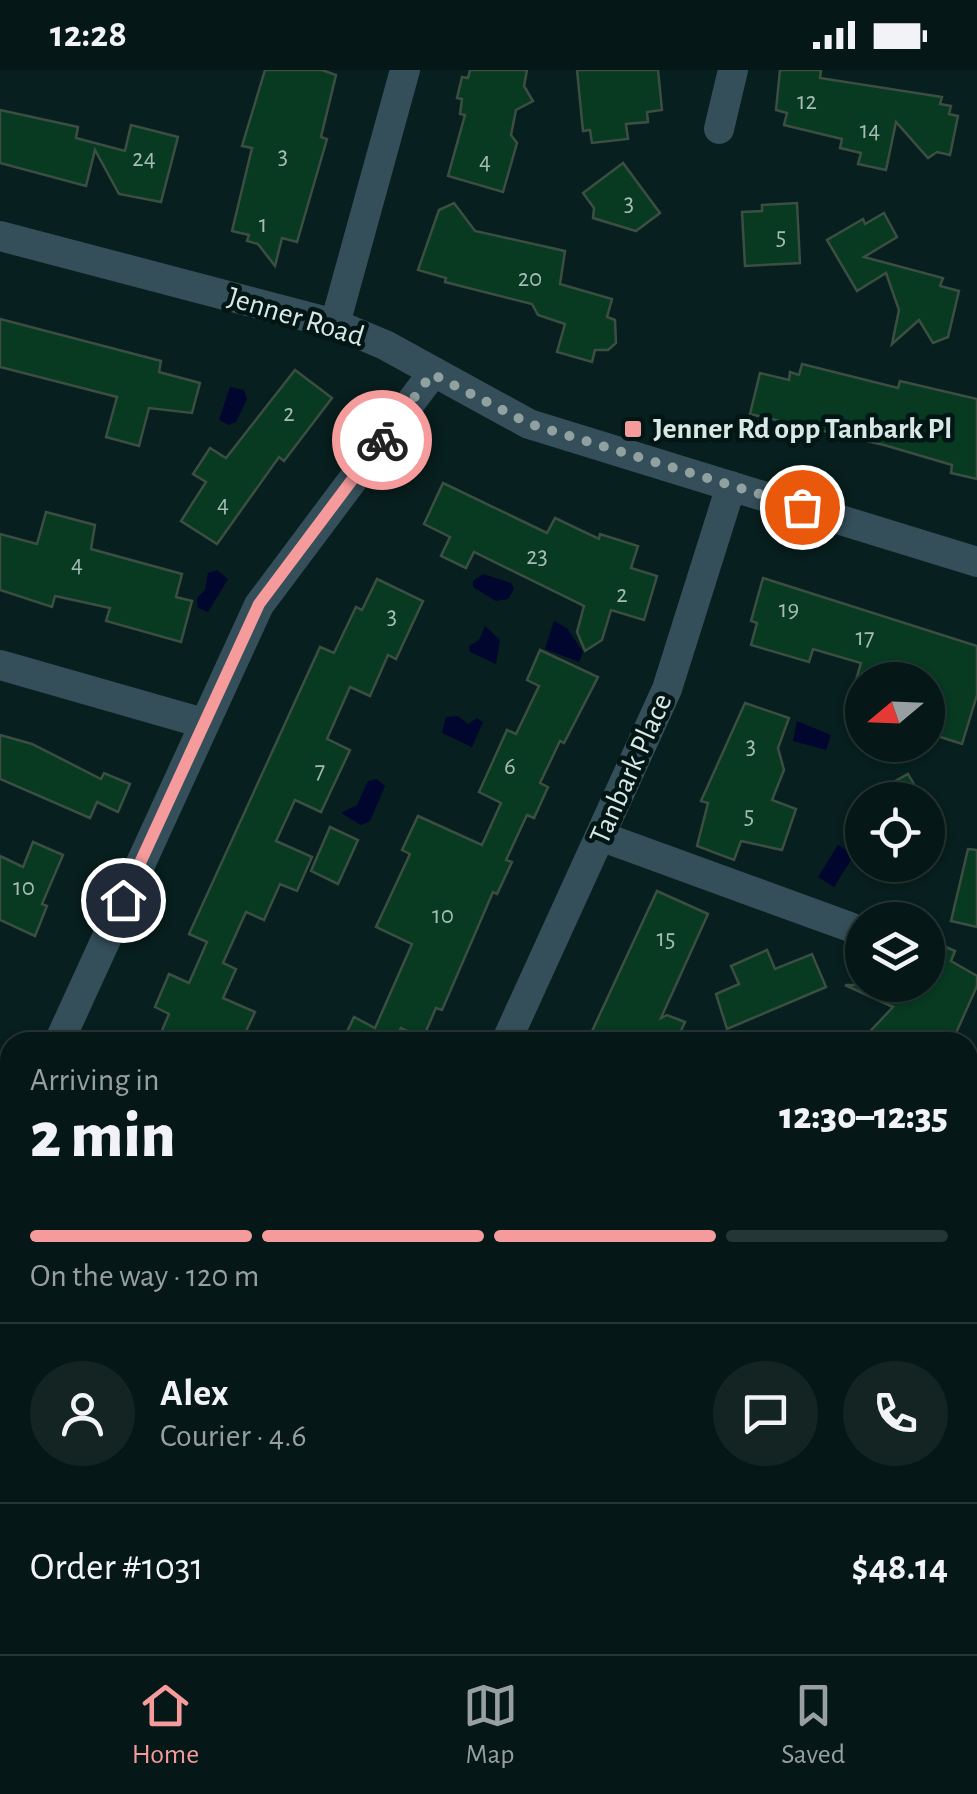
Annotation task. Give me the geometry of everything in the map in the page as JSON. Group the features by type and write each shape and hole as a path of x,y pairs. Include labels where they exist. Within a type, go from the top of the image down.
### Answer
{"street":[{"path":"334,324 405,70"},
{"path":"719,129 734,70"},
{"name":"Jenner Road","path":"0,236 334,324 385,345 530,424 977,562"},
{"path":"64,1032 259,604 432,374"},
{"name":"Tanbark Place","path":"511,1032 668,690 731,486"},
{"path":"0,665 203,722"},
{"path":"600,836 845,925"}],"water":[{"path":"230,387 244,390 247,399 236,422 229,425 219,420"},
{"path":"217,570 228,579 208,612 198,608 197,598 205,590 208,573"},
{"path":"483,574 511,583 514,589 508,599 496,601 473,587 473,581"},
{"path":"554,621 567,628 583,652 579,662 545,649"},
{"path":"485,626 500,640 496,664 470,652 469,646 479,640"},
{"path":"458,716 468,724 477,718 483,722 472,747 442,733 446,717"},
{"path":"797,721 831,735 826,750 793,741"},
{"path":"377,779 385,786 370,821 361,825 341,813 357,805 368,781"},
{"path":"838,845 845,849 845,869 834,887 818,877"}],"building":[{"path":"265,70 322,70 336,75 321,137 327,139 297,242 282,238 275,266 258,244 247,241 249,235 232,231 252,148 242,146"},
{"path":"470,70 527,70 524,86 533,101 516,110 511,135 517,143 503,192 448,176 465,115 460,114 462,99 457,98 462,77 468,78"},
{"path":"577,70 658,70 662,110 647,112 648,122 626,124 628,139 592,143 590,130 583,131"},
{"path":"780,70 821,70 820,78 942,97 940,104 951,106 949,114 958,116 950,155 937,152 928,158 896,122 886,170 858,164 861,153 840,148 842,139 784,125 787,113 776,110"},
{"path":"0,110 78,127 76,138 125,151 131,125 178,137 161,202 119,194 95,150 86,186 0,163"},
{"path":"623,163 660,213 636,231 593,218 594,208 583,193"},
{"path":"454,203 475,231 565,251 560,284 612,299 607,317 615,320 616,343 608,350 595,350 592,362 557,352 565,324 538,315 532,304 445,282 446,278 418,270 439,210"},
{"path":"797,203 800,263 745,266 742,212 762,211 762,205"},
{"path":"884,213 897,237 864,257 943,278 940,286 959,291 948,337 933,343 919,320 892,344 899,310 886,273 857,291 827,240 863,219 865,224"},
{"path":"0,319 161,361 159,372 200,383 192,413 149,408 139,446 106,437 117,397 0,367"},
{"path":"802,364 898,388 900,381 977,399 977,479 951,473 952,465 884,445 750,414 760,373 789,380 790,372 799,375"},
{"path":"295,370 332,398 284,461 279,457 217,544 181,521 206,482 193,474 210,448 226,458"},
{"path":"443,483 547,533 555,518 599,539 600,534 638,546 631,568 657,576 644,620 611,610 602,640 585,651 577,632 584,606 474,552 466,568 441,556 450,537 424,524"},
{"path":"46,512 95,525 91,549 182,574 176,597 192,601 181,642 106,621 110,608 55,596 52,607 0,590 0,534 37,544"},
{"path":"763,578 977,646 977,695 962,744 945,738 945,662 858,662 813,649 809,662 751,645 757,623 751,621"},
{"path":"377,579 423,601 396,659 388,655 370,696 350,687 327,739 350,750 321,812 295,800 276,841 312,857 297,891 280,884 264,920 246,912 223,963 236,969 223,998 255,1012 246,1032 161,1032 169,1014 155,1007 169,974 189,983 207,942 189,934 320,647 334,653 356,607 362,610"},
{"path":"540,650 598,677 540,783 548,787 534,818 527,815 506,860 512,862 497,894 493,892 442,1010 436,1008 426,1032 401,1028 399,1032 347,1032 354,1017 375,1028 412,944 376,927 410,854 402,850 418,816 482,845 501,803 479,792 507,730 516,734 539,686 527,680"},
{"path":"745,703 789,718 778,748 784,770 772,800 796,809 782,850 741,841 734,860 697,846 708,803 701,801"},
{"path":"0,735 32,744 101,779 104,773 130,784 118,812 97,802 90,818 0,779"},
{"path":"908,774 913,782 894,782"},
{"path":"330,827 358,840 338,884 311,871"},
{"path":"33,842 63,855 42,904 47,906 35,936 0,920 0,856 23,867"},
{"path":"968,849 977,850 977,927 951,921"},
{"path":"657,891 708,914 661,1018 667,1015 685,1022 680,1032 592,1032"},
{"path":"945,947 955,951 951,961 977,976 977,986 956,1032 869,1032 893,1007 882,1002 945,1002"},
{"path":"767,950 775,969 812,954 826,987 727,1029 716,994 739,984 731,966"}],"way so far":[{"path":"382,440 432,374 530,424 802,507"}],"place":[{"name":"Jenner Rd opp Tanbark Pl","path":"633,429"}],"route":[{"path":"123,900 259,604 382,440"}]}
